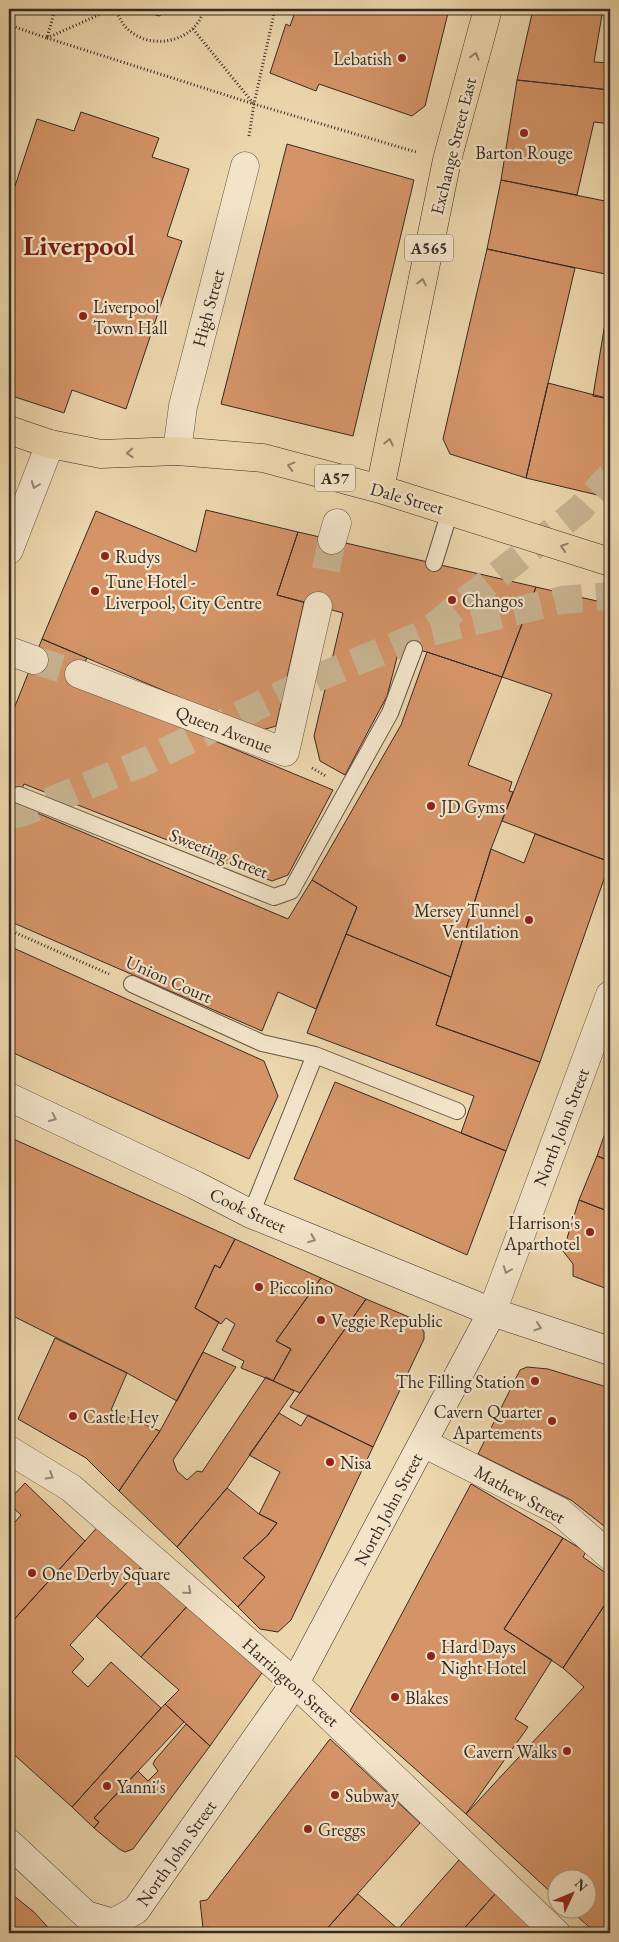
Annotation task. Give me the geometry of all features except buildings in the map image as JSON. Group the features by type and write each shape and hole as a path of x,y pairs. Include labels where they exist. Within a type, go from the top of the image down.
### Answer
{"main road":[{"name":"Exchange Street East","path":"380,490 447,160 488,9"},
{"name":"A57","path":"9,430 50,444"},
{"name":"Dale Street","path":"50,444 101,454 178,452 262,458 380,490 610,562"}],"street":[{"name":"High Street","path":"178,452 182,406 245,166"},
{"path":"9,550 50,444"},
{"name":"Queen Avenue","path":"79,674 285,752 318,606"},
{"path":"9,651 34,660"},
{"name":"North John Street","path":"119,1928 136,1910 295,1683 492,1312 610,995"},
{"name":"Cook Street","path":"9,1097 195,1185 251,1214 492,1312 610,1351"},
{"name":"Mathew Street","path":"423,1443 558,1511 610,1556"},
{"name":"Harrington Street","path":"11,1456 71,1488 295,1683 434,1826 554,1933"},
{"path":"9,1843 86,1915 119,1928"}],"lane":[{"path":"434,563 450,511"},
{"name":"Sweeting Street","path":"19,795 274,897 291,891 390,713 414,649"},
{"name":"Union Court","path":"132,984 262,1043 315,1055 457,1111"},
{"path":"251,1214 315,1055"}],"path":[{"path":"46,38 55,9"},
{"path":"46,38 114,9 133,34 148,41 164,42 179,38 193,29 204,9"},
{"path":"245,166 254,104 275,9"},
{"path":"9,25 254,104 419,152"},
{"path":"193,29 254,104"},
{"path":"285,752 348,789"},
{"name":"Union Court","path":"9,930 132,984"}],"tunnel":[{"path":"433,627 580,509 610,476"},
{"path":"326,570 332,540"},
{"path":"9,816 24,812 142,763 307,682 426,633 562,600 610,596"},
{"path":"34,660 79,674"}],"place":[{"name":"Lebatish","path":"402,58"},
{"name":"Barton Rouge","path":"524,133"},
{"name":"Liverpool Town Hall","path":"83,316"},
{"name":"Rudys","path":"105,556"},
{"name":"Tune Hotel - Liverpool, City Centre","path":"95,591"},
{"name":"Changos","path":"452,600"},
{"name":"JD Gyms","path":"431,806"},
{"name":"Mersey Tunnel Ventilation","path":"529,920"},
{"name":"Harrison's Aparthotel","path":"590,1232"},
{"name":"Piccolino","path":"259,1287"},
{"name":"Veggie Republic","path":"321,1320"},
{"name":"The Filling Station","path":"535,1381"},
{"name":"Castle Hey","path":"73,1416"},
{"name":"Cavern Quarter Apartements","path":"552,1421"},
{"name":"Nisa","path":"330,1462"},
{"name":"One Derby Square","path":"32,1573"},
{"name":"Hard Days Night Hotel","path":"431,1656"},
{"name":"Blakes","path":"395,1697"},
{"name":"Cavern Walks","path":"567,1751"},
{"name":"Yanni's","path":"107,1786"},
{"name":"Subway","path":"335,1795"},
{"name":"Greggs","path":"308,1829"}],"district":[{"name":"Liverpool","path":"79,245"}]}
